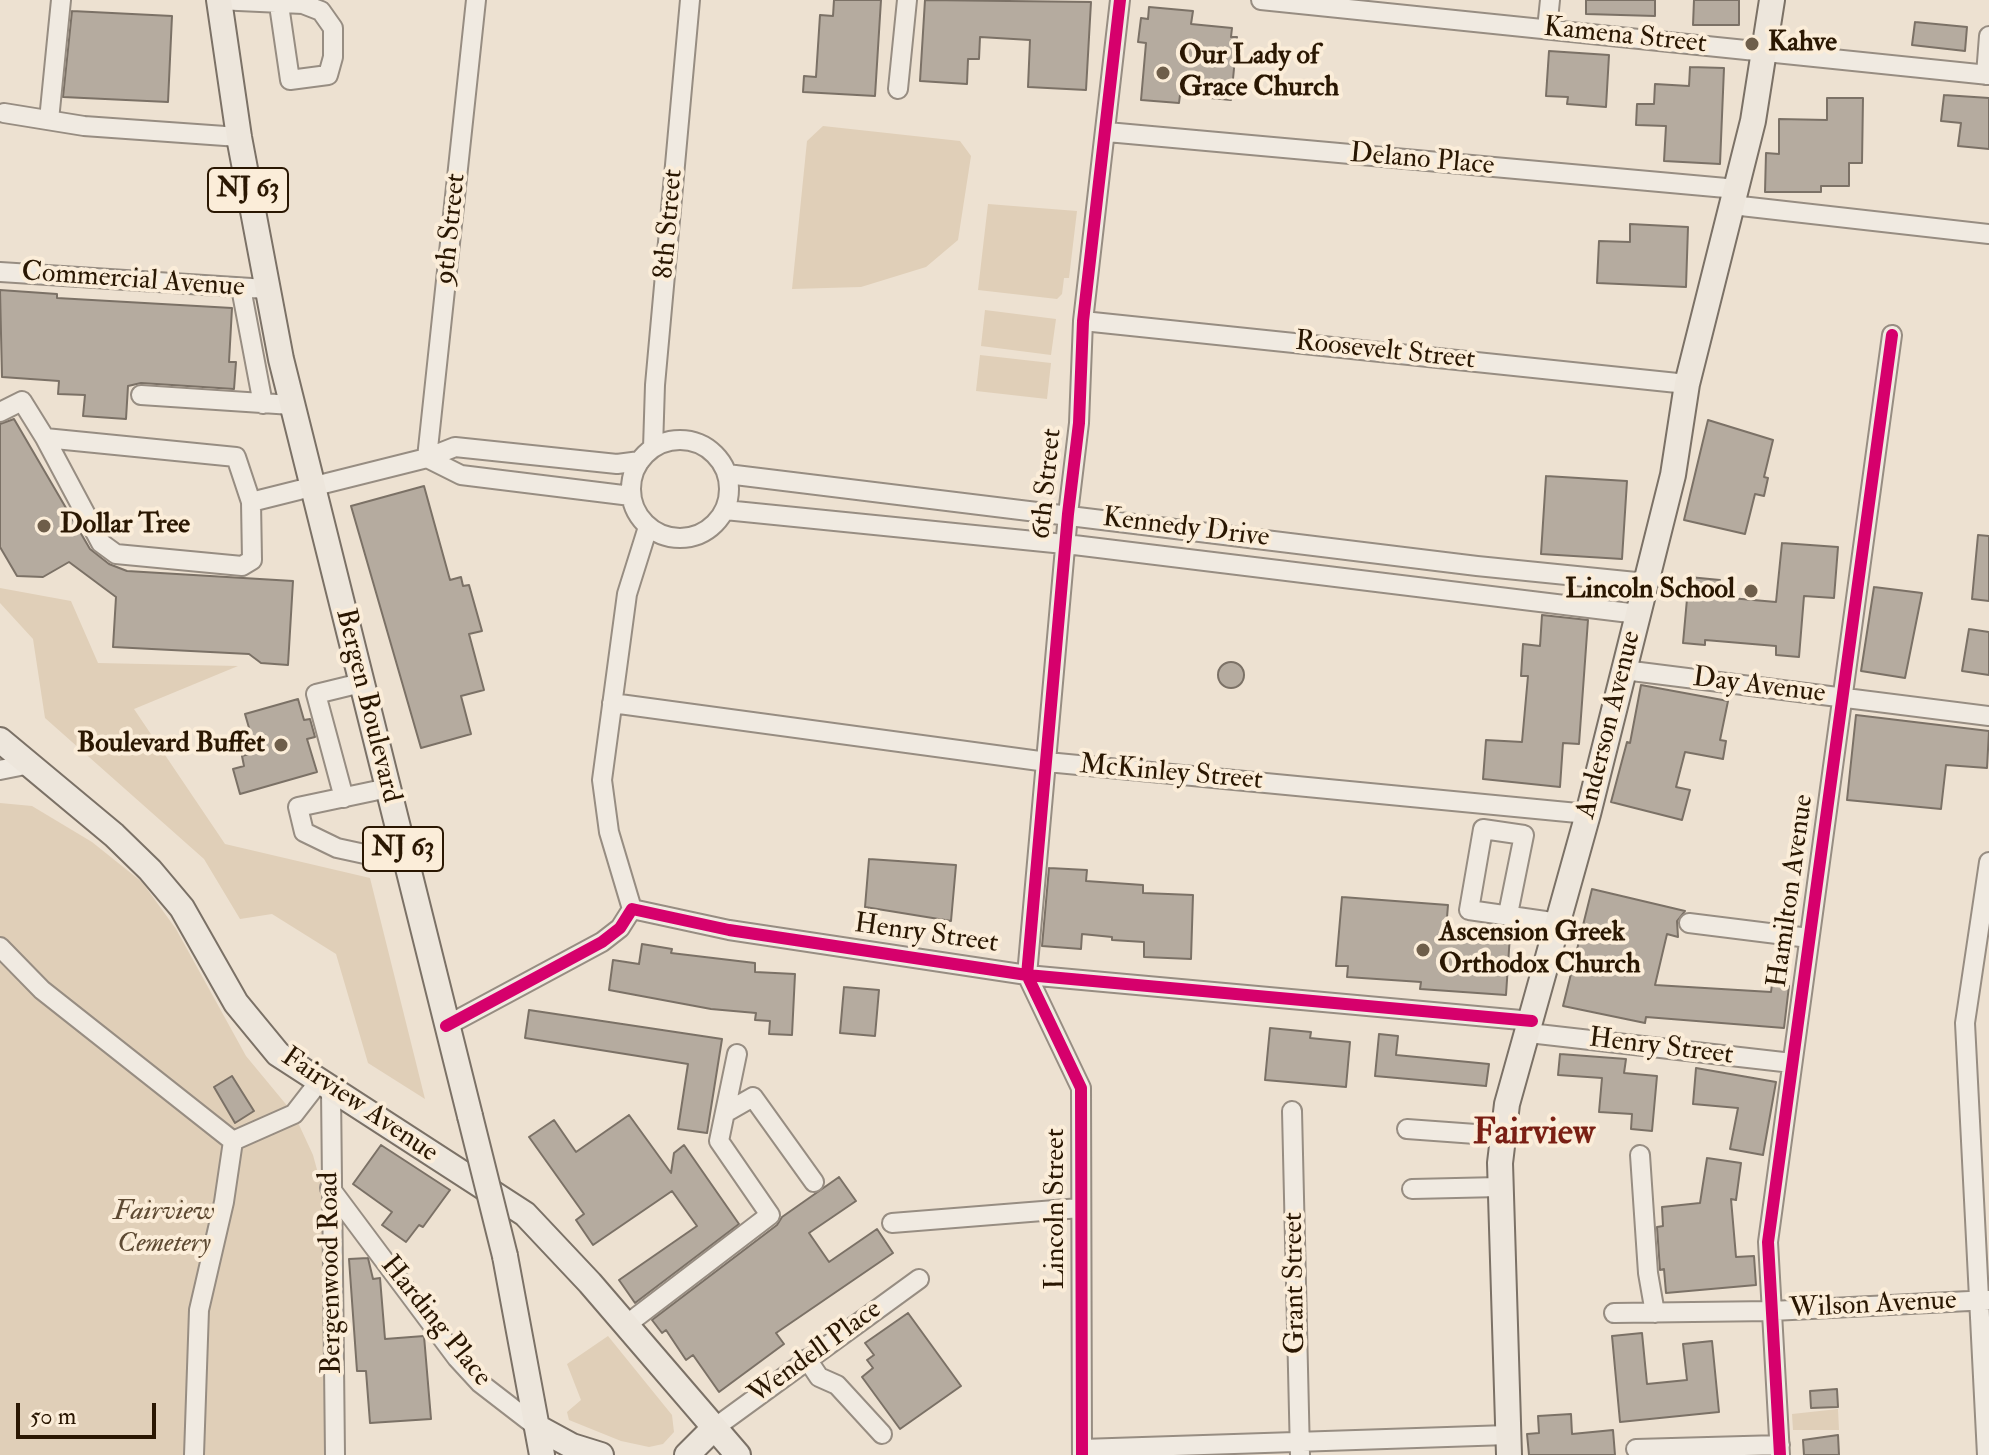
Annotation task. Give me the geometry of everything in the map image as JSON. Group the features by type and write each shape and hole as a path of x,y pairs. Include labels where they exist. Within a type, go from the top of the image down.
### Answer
{"main road":[{"name":"Bergen Boulevard","path":"218,0 239,137 292,405 505,1256 542,1455"},
{"name":"Anderson Avenue","path":"1509,1445 1500,1187 1507,1104 1588,814 1673,475 1687,384 1734,197 1765,52 1772,0"},
{"name":"Fairview Avenue","path":"0,740 150,870 182,908 253,1028 278,1054 324,1087 525,1214 738,1455"},
{"name":"Harding Place","path":"537,1427 572,1446 601,1455"},
{"path":"687,1455 713,1429"}],"street":[{"path":"49,120 61,0"},
{"path":"218,0 279,5"},
{"name":"9th Street","path":"427,458 476,0"},
{"name":"8th Street","path":"646,455 690,0"},
{"path":"898,89 907,0"},
{"name":"6th Street","path":"1027,975 1068,514 1079,423 1083,321 1120,0"},
{"name":"Kamena Street","path":"1261,0 1334,4 1987,75"},
{"path":"1547,29 1550,0"},
{"path":"1987,75 1989,36"},
{"path":"4,113 163,134 239,137"},
{"name":"Delano Place","path":"1107,132 1734,197 1989,234"},
{"name":"Commercial Avenue","path":"0,272 267,289"},
{"path":"241,288 263,404"},
{"name":"Roosevelt Street","path":"1083,321 1687,384"},
{"name":"Hamilton Avenue","path":"1780,1450 1768,1242 1892,335"},
{"path":"141,395 292,405"},
{"path":"0,412 22,401 101,543 116,554 242,566 252,560 251,502 236,457 45,438"},
{"path":"251,502 427,458 455,447 617,464 646,455 669,441 688,441 705,447 718,459 727,474 729,492 725,510 708,529 681,539 664,536 648,527 637,513 631,496 632,478 646,455"},
{"path":"427,458 461,475 631,496"},
{"name":"Kennedy Drive","path":"727,474 1646,583"},
{"name":"Kennedy Drive","path":"725,510 1066,544 1638,614"},
{"path":"446,1026 602,942 620,928 632,909 624,891 603,805 602,780 627,594 648,527"},
{"path":"1231,564 1234,535"},
{"path":"1356,580 1357,551"},
{"path":"1491,596 1492,567"},
{"name":"Day Avenue","path":"1624,670 1989,716"},
{"path":"344,798 316,694 361,683"},
{"name":"McKinley Street","path":"612,703 1047,762 1588,814"},
{"path":"0,770 30,764"},
{"path":"388,788 298,807 304,832 337,848 406,863"},
{"path":"1508,914 1524,835 1483,829 1469,910 1559,923"},
{"path":"1987,1455 1984,1301 1965,1023 1989,862"},
{"name":"Henry Street","path":"632,909 729,930 1027,975 1530,1027 1792,1063"},
{"path":"1689,923 1809,938"},
{"path":"0,947 42,990 233,1141"},
{"name":"Lincoln Street","path":"1027,975 1081,1088 1082,1452"},
{"path":"626,1325 770,1215 719,1141 737,1054"},
{"path":"233,1141 294,1114 324,1087"},
{"name":"Bergenwood Road","path":"324,1087 330,1188 335,1455"},
{"path":"725,1113 753,1097 814,1182"},
{"name":"Grant Street","path":"1292,1111 1300,1448"},
{"path":"1407,1129 1503,1136"},
{"path":"194,1455 199,1310 224,1202 233,1141"},
{"path":"1640,1155 1648,1273 1655,1313"},
{"path":"1412,1189 1500,1187"},
{"name":"Harding Place","path":"330,1188 457,1358 480,1383 537,1427"},
{"path":"892,1223 1080,1208"},
{"name":"Wendell Place","path":"713,1429 919,1279"},
{"name":"Wilson Avenue","path":"1614,1313 1772,1311 1984,1301"},
{"path":"807,1359 819,1377 837,1385 882,1434"},
{"path":"1082,1452 1509,1445"},
{"path":"1636,1449 1780,1450"}],"green space":[{"path":"823,126 960,141 971,156 958,240 926,267 861,287 792,289 807,141"},
{"path":"988,204 1077,211 1069,278 1064,278 1062,294 1057,299 978,290"},
{"path":"985,310 1056,319 1051,355 981,346"},
{"path":"980,355 1051,363 1047,399 976,391"},
{"path":"0,588 71,601 98,663 238,666 134,709 225,844 370,878 425,1099 368,1063 336,954 272,914 240,919 204,859 45,718 33,639 0,603"},
{"name":"Fairview Cemetery","path":"0,803 32,806 92,842 142,882 176,929 246,1056 294,1114 313,1155 328,1210 330,1455 0,1455"},
{"path":"608,1336 672,1415 674,1432 663,1444 649,1447 621,1441 569,1420 567,1412 581,1400 567,1364"},
{"path":"1838,1409 1839,1430 1793,1430 1792,1414"}],"building":[{"path":"834,0 881,0 875,96 803,92 804,76 816,77 820,15 833,16"},
{"path":"925,0 1091,2 1086,90 1028,87 1030,40 980,37 979,59 968,59 967,84 920,81"},
{"path":"1586,0 1655,0 1655,16 1586,14"},
{"path":"1694,0 1739,0 1739,25 1693,25"},
{"name":"Our Lady of Grace Church","path":"1149,7 1193,11 1191,24 1232,28 1231,37 1237,37 1231,100 1180,95 1179,103 1141,100 1146,43 1138,42 1141,18 1148,19"},
{"path":"72,11 172,16 168,102 63,97"},
{"path":"1915,22 1967,27 1965,51 1912,45"},
{"path":"1549,51 1609,55 1606,107 1567,104 1568,97 1546,96"},
{"path":"1690,67 1724,68 1720,164 1664,161 1666,126 1636,125 1637,104 1654,104 1655,84 1689,86"},
{"path":"1944,95 1989,98 1989,149 1958,146 1961,123 1941,121"},
{"path":"1827,98 1863,98 1862,163 1849,163 1849,186 1821,186 1821,192 1765,192 1766,153 1779,154 1779,119 1827,120"},
{"path":"1630,224 1688,227 1686,287 1597,283 1599,241 1630,242"},
{"path":"0,290 57,294 57,298 232,308 229,362 236,362 234,389 141,383 128,386 126,419 83,416 85,395 58,394 59,381 2,377"},
{"path":"14,419 90,549 109,564 127,571 293,581 288,665 261,663 249,654 113,647 116,597 69,562 43,577 17,576 0,547 0,424"},
{"path":"1708,420 1773,440 1764,477 1768,478 1764,496 1755,494 1745,534 1684,520"},
{"path":"1546,476 1627,481 1622,559 1541,554"},
{"path":"424,486 450,580 461,577 463,586 469,585 482,631 469,634 484,690 461,696 471,734 421,748 351,506"},
{"path":"1978,535 1989,536 1989,601 1972,599"},
{"path":"1782,543 1838,547 1834,598 1804,596 1799,657 1776,655 1776,646 1705,640 1705,645 1683,643 1689,577 1720,580 1719,597 1776,602"},
{"path":"1874,587 1922,593 1905,678 1861,671"},
{"path":"1542,615 1588,620 1579,744 1563,743 1560,787 1483,779 1486,740 1522,742 1528,676 1521,676 1523,644 1540,646"},
{"path":"1969,629 1989,632 1989,675 1962,671"},
{"path":"1231,662 1240,666 1244,675 1240,684 1231,688 1222,684 1218,675 1222,666"},
{"path":"1641,685 1728,701 1720,740 1726,741 1723,759 1685,752 1676,787 1690,790 1682,820 1611,802 1627,742 1630,743"},
{"name":"Boulevard Buffet","path":"298,699 304,720 310,719 315,737 307,739 317,772 240,794 233,769 244,766 242,756 256,752 245,714"},
{"path":"1856,715 1989,731 1987,768 1946,765 1941,809 1847,800"},
{"path":"869,859 956,865 951,921 865,907"},
{"path":"1049,868 1087,870 1086,881 1143,885 1143,893 1193,895 1191,959 1144,957 1144,942 1082,934 1081,949 1042,946"},
{"path":"1592,889 1685,911 1677,921 1678,937 1667,934 1655,985 1771,992 1772,984 1789,986 1784,1028 1646,1017 1645,1023 1563,1006"},
{"name":"Ascension Greek Orthodox Church","path":"1342,897 1448,905 1446,930 1510,935 1506,995 1420,989 1421,982 1347,977 1348,966 1336,966"},
{"path":"642,944 672,949 671,953 755,963 755,972 795,974 792,1035 769,1034 770,1021 755,1020 756,1013 711,1009 609,990 613,960 639,964"},
{"path":"844,987 879,990 875,1036 840,1033"},
{"path":"529,1010 722,1039 707,1133 678,1129 688,1064 525,1038"},
{"path":"1270,1028 1311,1032 1310,1038 1350,1042 1346,1087 1265,1080"},
{"path":"1379,1034 1398,1036 1396,1055 1489,1064 1486,1086 1375,1076"},
{"path":"1560,1054 1626,1059 1624,1073 1657,1076 1652,1131 1631,1129 1632,1114 1599,1112 1602,1078 1558,1075"},
{"path":"1696,1068 1776,1082 1763,1155 1730,1149 1738,1108 1693,1104"},
{"path":"232,1076 254,1111 235,1123 214,1087"},
{"path":"629,1115 671,1173 674,1153 684,1145 739,1224 635,1303 619,1280 697,1226 672,1191 593,1245 576,1220 584,1214 529,1137 554,1120 576,1152"},
{"path":"381,1145 450,1190 423,1227 419,1225 406,1242 382,1225 392,1212 353,1184"},
{"path":"1707,1158 1741,1163 1736,1200 1731,1199 1736,1257 1754,1256 1756,1285 1666,1293 1664,1269 1660,1270 1657,1227 1663,1226 1662,1207 1700,1203"},
{"path":"839,1177 856,1201 809,1233 829,1262 877,1229 893,1253 776,1333 784,1344 719,1392 693,1355 686,1360 666,1330 662,1333 652,1320 777,1225 782,1217"},
{"path":"368,1258 373,1279 380,1278 385,1339 424,1336 431,1419 370,1423 366,1371 357,1371 349,1259"},
{"path":"908,1313 961,1386 900,1429 862,1377 873,1368 867,1360 874,1355 865,1343"},
{"path":"1642,1333 1647,1384 1687,1380 1683,1344 1712,1341 1719,1412 1620,1422 1612,1336"},
{"path":"1837,1389 1838,1407 1811,1408 1810,1391"},
{"path":"1571,1414 1572,1434 1613,1430 1615,1455 1529,1455 1527,1434 1539,1433 1538,1416"},
{"path":"1838,1435 1839,1455 1804,1455 1803,1440"}],"cycle path":[{"path":"1082,1455 1081,1088 1027,975 1068,514 1079,423 1083,321 1120,0"},
{"path":"1780,1455 1768,1242 1892,335"},
{"path":"446,1026 602,942 620,928 632,909 729,930 1027,975 1532,1021"}],"place":[{"name":"Kahve","path":"1752,44"},
{"name":"Our Lady of Grace Church","path":"1163,73"},
{"name":"Dollar Tree","path":"44,526"},
{"name":"Lincoln School","path":"1751,591"},
{"name":"Boulevard Buffet","path":"281,745"},
{"name":"Ascension Greek Orthodox Church","path":"1423,950"}],"district":[{"name":"Fairview","path":"1534,1135"}]}
